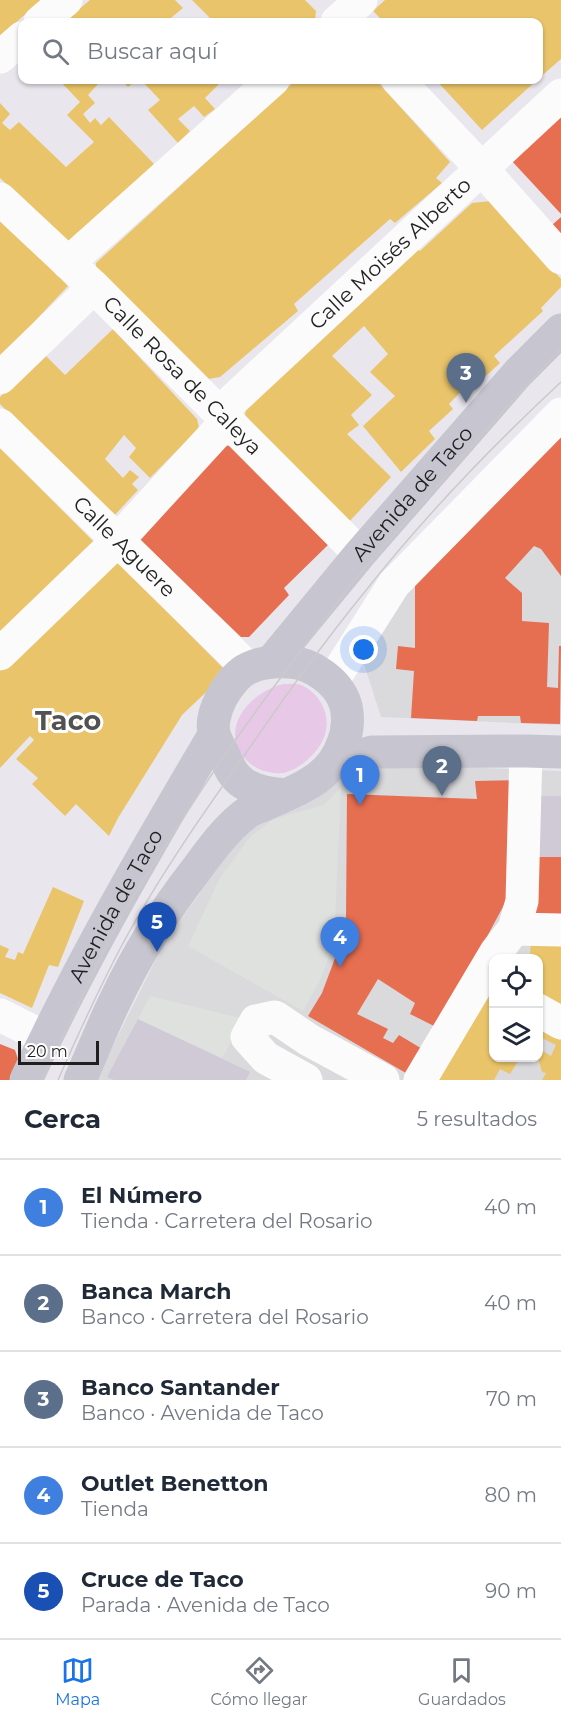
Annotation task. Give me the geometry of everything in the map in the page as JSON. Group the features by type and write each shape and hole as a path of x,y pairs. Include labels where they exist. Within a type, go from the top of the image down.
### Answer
{"main road":[{"name":"Avenida de Taco","path":"260,665 518,373 561,330"},
{"path":"332,765 344,743 348,721 345,702 332,682 324,675 307,666 292,662 260,665 234,680 221,696 215,715 214,735 232,773 242,783 263,792 286,795 306,786 332,765 372,752 561,752"},
{"name":"Avenida de Taco","path":"26,1080 105,923 214,735"},
{"name":"Avenida de Taco","path":"80,1080 124,982 176,896 217,841 245,813 286,795"}],"street":[{"path":"45,18 66,0"},
{"path":"0,57 18,41"},
{"path":"68,263 269,84"},
{"path":"402,84 482,169 561,258"},
{"name":"Calle Moisés Alberto","path":"0,653 118,540 223,417 561,95"},
{"name":"Calle Rosa de Caleya","path":"0,199 94,287 360,554"},
{"path":"0,378 94,287"},
{"path":"332,682 394,584 561,414"},
{"name":"Calle Aguere","path":"0,424 118,540 260,665"},
{"path":"514,944 522,901 526,751"},
{"path":"420,1080 496,952 514,944 561,930"},
{"path":"543,1013 561,1023"},
{"path":"0,1015 46,1038"},
{"path":"306,1080 266,1058 247,1037 256,1021 275,1017 309,1040 383,1080"}],"shaded area":[{"path":"561,436 561,725 381,717 364,664 411,579"},
{"path":"283,684 299,684 313,692 321,703 327,723 321,744 310,758 289,771 273,773 256,768 242,755 236,743 235,732 243,710 251,701"},
{"path":"357,763 561,771 561,1080 96,1080 164,943 251,822"},
{"path":"341,787 334,943 320,980 303,1011 188,946 220,878 250,837 273,819 324,805"},
{"path":"539,796 561,796 561,857 538,857"},
{"path":"150,996 244,1019 222,1058 138,1019"},
{"path":"138,1019 250,1072 246,1080 114,1080 107,1077"}],"building: Viviendas":[{"path":"0,0 41,0 21,18 18,18 18,21 0,37"},
{"path":"90,0 175,0 183,8 171,18 69,18"},
{"path":"192,0 305,0 316,11 315,18 210,18"},
{"path":"385,0 561,0 561,59 543,75 543,18 380,18 373,11"},
{"path":"63,84 98,84 88,95 95,103 83,114 90,123 95,118 101,125 109,117 154,164 68,243 0,178 0,103 10,114 2,123 10,130 19,122 66,167 94,142 67,115 80,102"},
{"path":"145,84 219,84 205,98 215,109 204,117 194,106 178,119 190,131 178,143 148,110 160,100"},
{"path":"292,84 380,84 450,162 436,178 442,183 395,223 390,219 294,304 298,311 220,377 208,379 96,280 96,263"},
{"path":"440,84 533,84 482,130"},
{"path":"491,201 561,279 561,287 541,308 543,311 494,356 500,363 475,386 471,381 449,404 453,409 429,431 435,439 401,472 363,426 395,396 370,372 388,354 364,326 332,356 372,395 351,415 359,425 347,434 391,477 347,524 245,417 246,405 416,247 420,251 472,203"},
{"path":"0,217 68,286 0,358"},
{"path":"113,329 197,419 199,428 150,478 129,457 136,448 124,435 105,459 123,478 130,470 139,477 132,484 138,490 113,517 0,404 0,397 44,354 65,375"},
{"path":"0,448 94,542 0,634"},
{"path":"109,553 223,668 221,678 182,715 109,836 76,804 65,816 32,784 38,778 16,759 34,740 30,736 0,768 0,670"},
{"path":"53,887 84,901 58,967 49,965 32,1008 0,993 0,945 9,949 5,957 15,960 18,952 23,954"},
{"path":"531,939 561,940 561,1005 543,996 543,954 530,954"},
{"path":"489,985 489,1062 518,1062 510,1074 500,1069 494,1080 435,1080"},
{"path":"543,1017 561,1028 561,1080 542,1080 546,1073 542,1072 539,1062 543,1062 543,1051 551,1056 556,1045 543,1038"}],"building: Comercios":[{"path":"561,110 561,214 510,159"},
{"path":"561,217 561,234 552,225"},
{"path":"561,425 561,576 541,549 534,546 505,578 522,593 522,621 549,623 547,687 558,688 559,646 561,646 560,724 521,723 520,716 478,716 477,721 411,718 414,671 396,669 398,646 415,648 415,580"},
{"path":"220,445 232,446 329,544 284,588 289,595 249,637 241,637 141,541 139,532"},
{"path":"515,780 512,890 438,1028 410,1014 415,1003 378,979 357,1014 388,1029 383,1038 393,1043 399,1035 424,1050 411,1076 308,1016 322,993 337,953 346,918 347,794 477,799 475,781"},
{"path":"531,857 561,857 561,924 530,923"},
{"path":"0,1044 15,1050 19,1062 11,1080 0,1080"}],"tram line":[{"path":"42,1080 128,905 224,756 352,583 561,348"},
{"path":"58,1080 105,978 152,893 201,817 293,686 409,538 483,458 561,382"}],"place":[{"name":"Banco Santander","path":"466,403"},
{"name":"Banca March","path":"442,796"},
{"name":"El Número","path":"360,805"},
{"name":"Cruce de Taco","path":"157,952"},
{"name":"Outlet Benetton","path":"340,967"}],"district":[{"name":"Taco","path":"68,721"}]}
